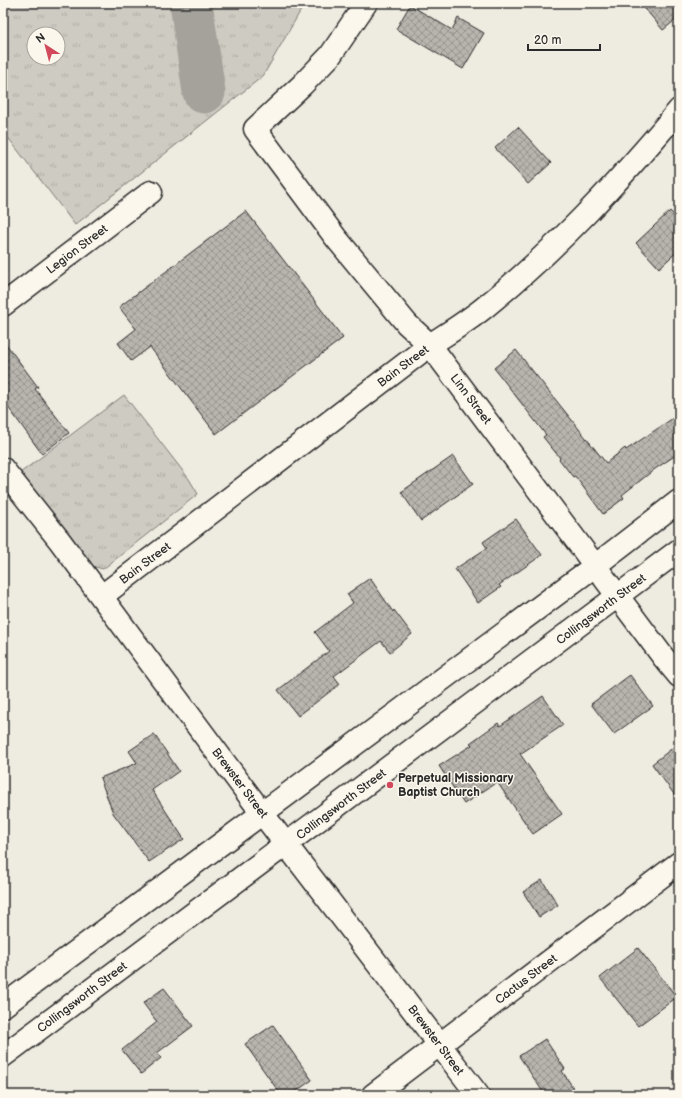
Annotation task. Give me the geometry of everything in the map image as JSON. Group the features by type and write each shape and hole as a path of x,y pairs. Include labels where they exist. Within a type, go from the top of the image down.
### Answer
{"street":[{"name":"Linn Street","path":"366,3 330,56 302,85 255,129 336,238 407,324 430,345 679,676"},
{"name":"Bain Street","path":"102,596 430,345 484,308 523,275 561,238 635,162 679,110"},
{"name":"Legion Street","path":"3,305 151,192"},
{"name":"Brewster Street","path":"3,469 102,596 286,845 478,1095"},
{"path":"3,1006 596,565 679,501"},
{"name":"Collingsworth Street","path":"3,1056 679,550"},
{"name":"Cactus Street","path":"373,1095 679,862"}],"green space":[{"path":"3,3 305,3 263,76 75,225 3,131"},
{"path":"124,395 189,479 198,494 103,569 88,565 20,473"}],"building":[{"path":"640,3 679,3 679,17 663,30"},
{"path":"410,5 452,30 458,18 484,33 463,69 396,29"},
{"path":"518,127 551,163 528,184 495,148"},
{"path":"246,211 343,338 216,434 150,347 131,361 118,343 136,329 119,307"},
{"path":"670,211 679,220 679,250 659,268 636,243"},
{"path":"3,340 38,387 35,389 69,433 42,454 3,400"},
{"path":"516,350 606,463 625,448 626,450 679,414 679,453 655,469 622,495 624,498 603,514 575,476 573,477 559,459 560,458 543,437 546,435 494,368"},
{"path":"453,456 473,484 421,521 401,492"},
{"path":"516,519 542,555 499,585 501,587 478,603 455,569 487,548 483,542"},
{"path":"370,578 393,612 394,610 412,634 390,652 381,641 334,676 340,684 298,716 278,690 329,651 315,632 353,603 347,594"},
{"path":"630,675 653,706 614,734 591,704"},
{"path":"543,696 563,725 520,754 562,814 533,834 497,782 464,804 439,766 472,745 470,743 498,723 500,726"},
{"path":"154,734 179,771 152,790 184,839 149,862 113,813 100,778 137,763 129,751"},
{"path":"679,743 679,801 652,764"},
{"path":"542,880 558,905 539,917 523,892"},
{"path":"638,948 677,997 638,1026 600,978"},
{"path":"164,988 193,1026 157,1053 161,1058 141,1074 122,1050 157,1022 143,1003"},
{"path":"273,1025 312,1080 291,1095 281,1095 245,1044"},
{"path":"545,1039 565,1069 562,1071 578,1095 545,1095 519,1056"}],"waterway":[{"path":"191,3 204,92"}],"place":[{"name":"Perpetual Missionary Baptist Church","path":"390,785"}]}
